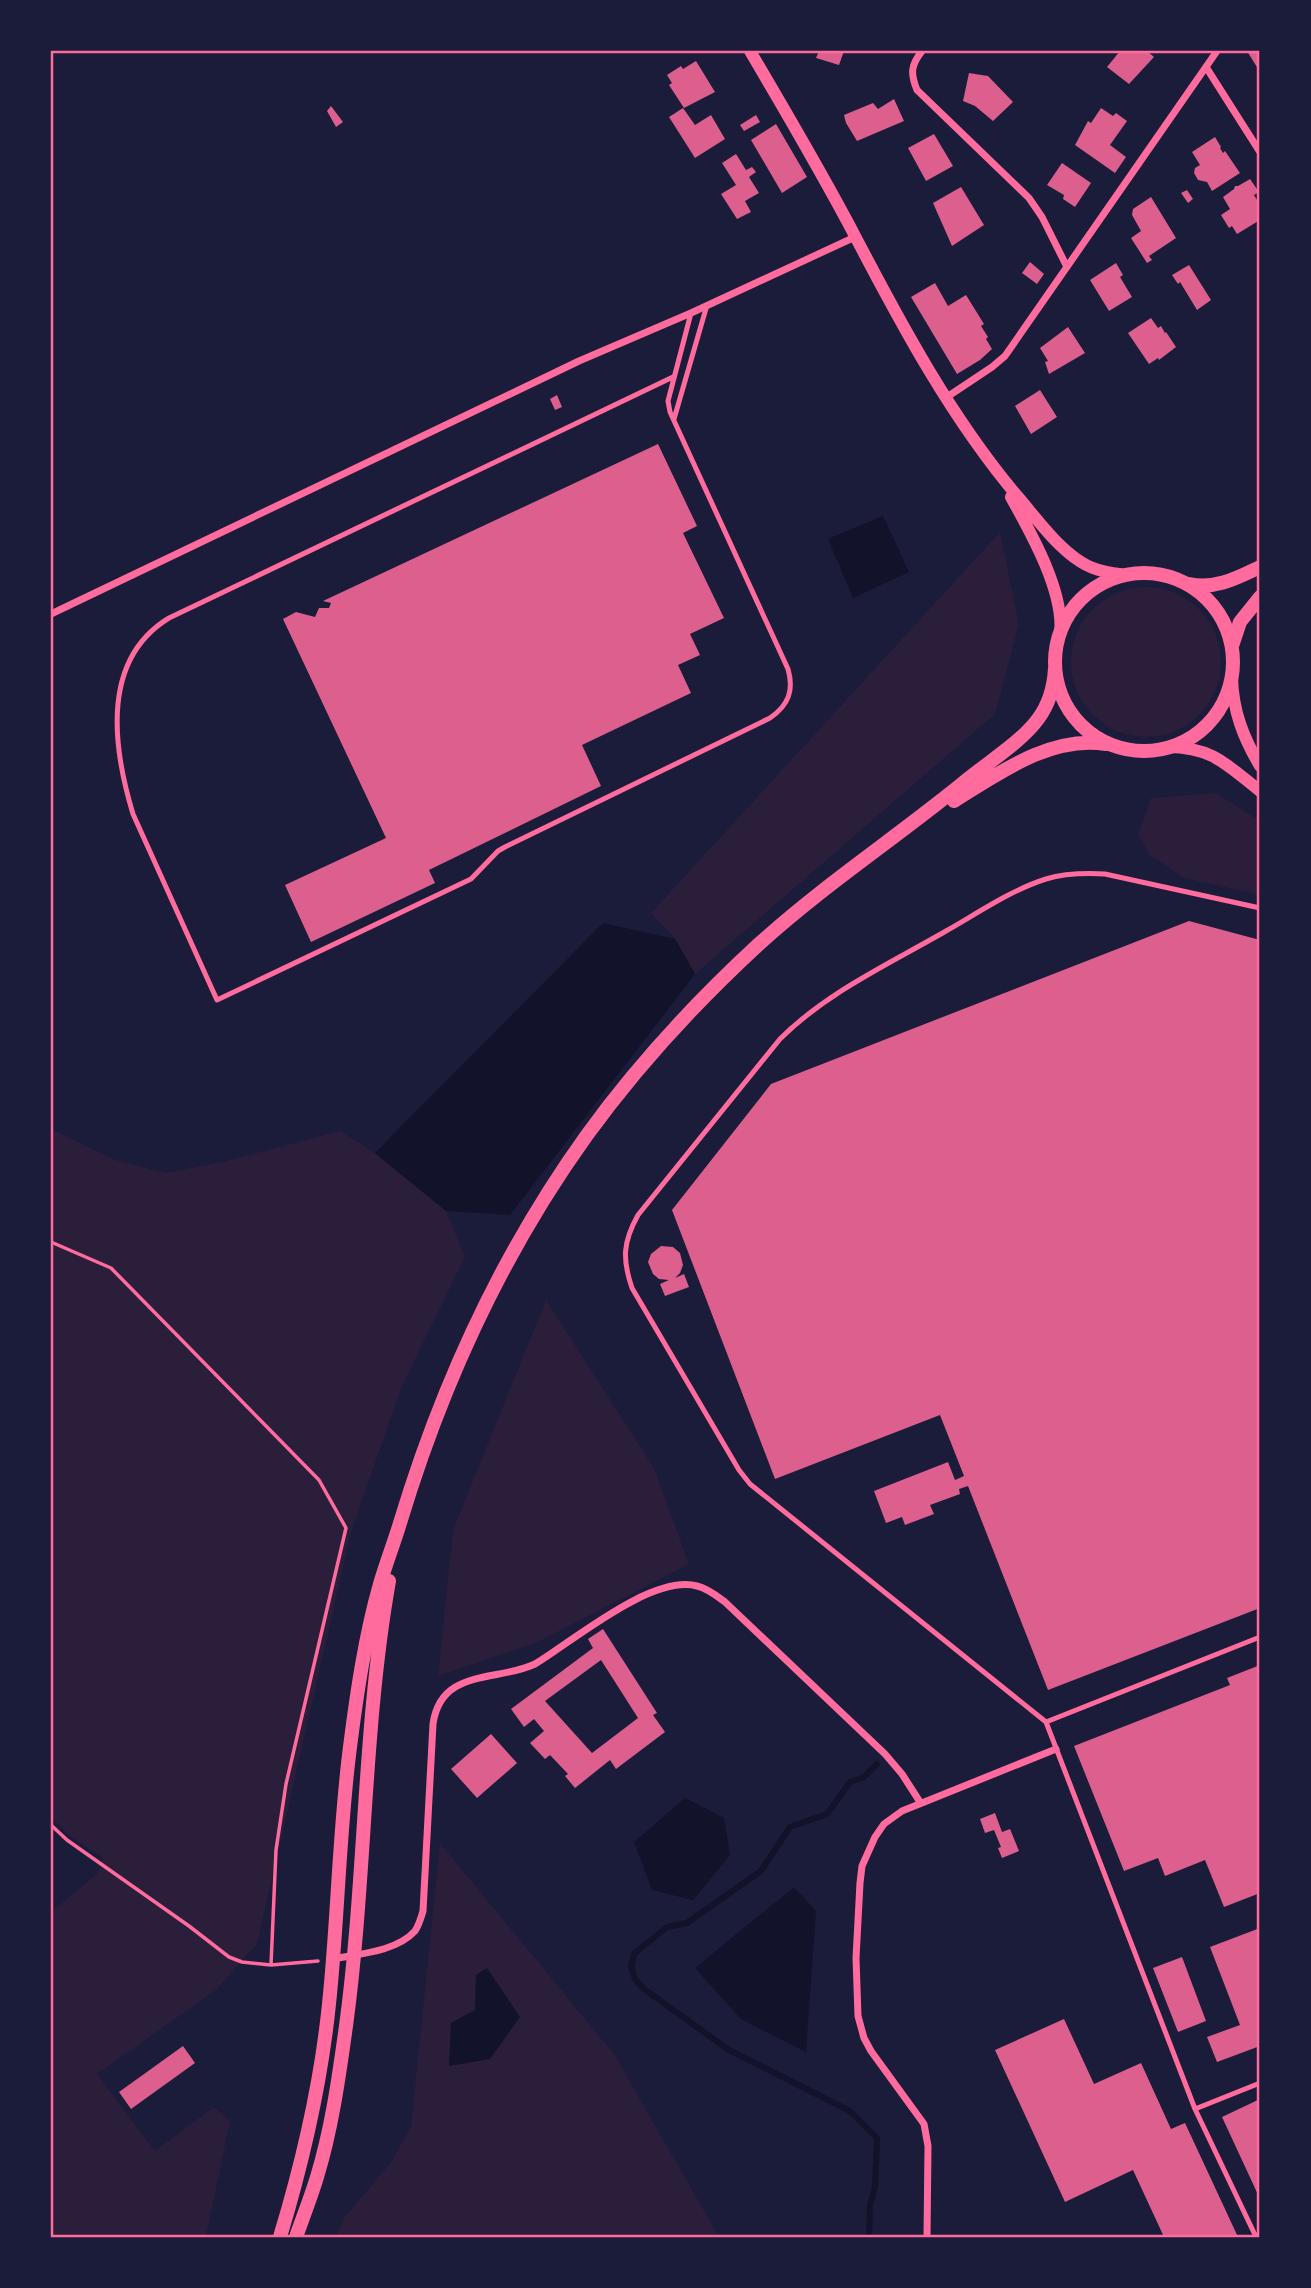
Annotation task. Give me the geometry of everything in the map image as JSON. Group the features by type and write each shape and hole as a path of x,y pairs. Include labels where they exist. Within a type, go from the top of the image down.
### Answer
{"main road":[{"path":"280,2237 302,2163 316,2092 329,2001 342,1815 358,1693 374,1605 425,1443 469,1335 513,1252 551,1188 587,1136 651,1055 727,975 793,915 905,830 1034,725 1051,695 1060,634 1074,607 1089,592 1107,581 1127,575 1157,574 1186,583 1209,586 1260,567"},
{"path":"905,830 990,778 1045,752 1083,742 1146,751 1168,747 1188,739 1206,726 1220,708 1232,678 1232,647 1227,628 1217,610 1203,595 1186,583"},
{"path":"1232,647 1240,622 1260,597"},
{"path":"1055,668 1060,690 1076,719 1093,734 1112,745"},
{"path":"296,2237 317,2177 343,2049 354,1955 374,1683 399,1528"}],"street":[{"path":"750,51 895,312 999,475 1024,520 1052,585 1061,615 1060,634"},
{"path":"922,51 913,63 911,76 917,90 1029,198 1068,267"},
{"path":"947,397 999,362 1217,51"},
{"path":"1206,67 1260,152"},
{"path":"51,614 579,361 691,313 855,237"},
{"path":"999,475 1065,550 1079,561 1091,568 1127,575"},
{"path":"1232,678 1236,715 1260,766"},
{"path":"1168,747 1198,749 1210,754 1260,791"},
{"path":"332,1959 385,1948 415,1931 420,1923 423,1911 433,1724 437,1707 443,1697 458,1684 469,1679 523,1669 535,1664 620,1608 667,1588 698,1586 725,1602 885,1754 920,1802"},
{"path":"927,2237 926,2133 919,2115 879,2064 864,2038 858,2016 856,1985 859,1883 862,1867 867,1852 884,1824 893,1816 920,1802 1056,1749"}],"lane":[{"path":"674,419 707,305"},
{"path":"673,377 169,618 157,625 138,646 122,680 116,709 116,734 125,788 133,814 217,1000 471,879 505,847 770,718 785,705 792,689 788,669 668,401 691,313"},
{"path":"1256,2237 1195,2109 1046,1722 750,1484 739,1470 632,1288 625,1258 626,1242 638,1215 797,1022 825,1000 1003,899 1044,880 1084,873 1105,874 1260,908"},
{"path":"1046,1722 1260,1637"},
{"path":"1195,2109 1260,2083"}],"path":[{"path":"51,1242 111,1268 319,1480 346,1528 286,1784 276,1850 271,1965"},
{"path":"51,1825 67,1840 229,1957 242,1962 271,1965 332,1959"}],"shaded area":[{"path":"883,516 909,572 853,598 828,539"},
{"path":"1000,532 1019,624 995,714 695,974 675,939 651,913"},
{"path":"1146,587 1175,592 1199,609 1216,633 1221,662 1216,691 1199,715 1175,732 1146,737 1117,732 1093,715 1076,691 1071,662 1076,633 1093,609 1117,592"},
{"path":"1216,793 1260,821 1260,895 1184,878 1150,855 1138,835 1151,798"},
{"path":"603,923 675,939 695,974 510,1215 446,1211 375,1153"},
{"path":"51,1129 115,1160 166,1173 223,1162 340,1131 375,1153 446,1211 465,1257 402,1386 351,1532 257,1944 216,1990 97,2074 155,2151 214,2107 230,2121 206,2237 51,2237 51,1912 98,1873 103,1858 70,1836 51,1817"},
{"path":"546,1300 654,1468 689,1564 538,1642 438,1676 453,1530"},
{"path":"685,1798 724,1818 730,1855 693,1900 652,1890 634,1842"},
{"path":"440,1843 614,2054 719,2237 336,2237 344,2218 391,2162 411,2126"},
{"path":"794,1887 816,1911 806,2052 741,2019 695,1968"},
{"path":"487,1968 520,2017 490,2059 449,2066 451,2023 475,2010 476,1975"}],"building":[{"path":"819,51 844,51 839,65 816,58"},
{"path":"1120,51 1147,51 1154,57 1129,84 1107,67"},
{"path":"1247,51 1260,51 1260,72"},
{"path":"696,61 715,92 684,108 669,85 672,83 667,75"},
{"path":"969,73 988,76 1013,102 993,121 975,106 963,101"},
{"path":"894,99 904,121 857,141 844,115 873,103 878,109"},
{"path":"331,106 343,122 336,127 327,111"},
{"path":"683,108 695,125 711,115 725,139 695,158 669,117"},
{"path":"1101,108 1113,116 1116,113 1127,121 1110,145 1126,157 1115,173 1075,145 1088,121 1091,123"},
{"path":"756,115 760,122 744,131 740,125"},
{"path":"776,124 807,177 782,193 751,140"},
{"path":"934,134 953,166 926,181 908,148"},
{"path":"1215,137 1223,153 1225,151 1240,173 1212,191 1207,182 1198,180 1194,173 1195,168 1200,165 1192,152"},
{"path":"736,154 746,170 752,167 756,172 749,177 759,193 745,201 751,212 737,219 721,194 736,185 722,163"},
{"path":"1062,163 1091,183 1075,207 1063,199 1064,195 1047,185"},
{"path":"1250,179 1259,192 1254,195 1260,205 1260,220 1237,234 1232,226 1229,228 1221,215 1230,209 1223,197 1235,186"},
{"path":"961,187 984,225 952,246 933,203"},
{"path":"1187,190 1193,199 1188,203 1181,193"},
{"path":"1151,197 1176,238 1149,256 1152,260 1147,263 1131,238 1141,231 1132,215 1133,209"},
{"path":"1030,262 1044,274 1037,284 1022,273"},
{"path":"1116,263 1123,275 1120,277 1132,297 1109,311 1090,280"},
{"path":"1189,265 1211,300 1197,310 1180,282 1178,284 1172,275"},
{"path":"935,283 948,306 966,295 984,324 981,326 992,349 957,374 911,297"},
{"path":"1151,318 1158,328 1161,326 1176,347 1149,364 1128,333"},
{"path":"1068,327 1085,353 1049,374 1045,362 1048,361 1040,348"},
{"path":"1040,390 1057,417 1031,434 1015,406"},
{"path":"557,395 562,407 555,410 550,399"},
{"path":"658,444 697,526 683,533 724,618 690,634 700,655 678,665 691,693 582,745 601,786 429,870 435,883 311,942 285,885 386,838 283,619 296,612 315,617 319,608 329,608 331,603 323,601"},
{"path":"1189,921 1260,940 1260,1608 1048,1690 968,1486 959,1489 960,1494 930,1505 934,1514 905,1525 902,1517 886,1523 874,1491 948,1462 955,1480 964,1476 940,1415 775,1479 672,1210 771,1084"},
{"path":"661,1246 673,1247 680,1253 683,1265 675,1278 684,1274 689,1287 665,1296 660,1284 669,1280 659,1279 653,1274 648,1262 651,1254"},
{"path":"603,1629 657,1713 653,1715 665,1732 616,1769 610,1760 575,1788 565,1776 568,1774 550,1755 545,1759 530,1743 544,1731 534,1719 524,1727 511,1709 593,1648 588,1639","holes":["601,1660 638,1718 592,1753 545,1701"]},
{"path":"1260,1665 1260,1893 1224,1907 1205,1860 1165,1876 1158,1858 1124,1871 1074,1746 1230,1685 1227,1678"},
{"path":"491,1734 517,1763 477,1798 451,1769"},
{"path":"995,1813 1002,1832 1010,1829 1019,1851 1002,1858 994,1830 985,1833 980,1819"},
{"path":"1260,1928 1260,2046 1217,2062 1207,2037 1240,2025 1210,1947"},
{"path":"1182,1957 1206,2021 1178,2032 1153,1968"},
{"path":"1064,2019 1094,2084 1141,2063 1171,2129 1185,2123 1238,2237 1164,2237 1133,2170 1065,2202 995,2050"},
{"path":"183,2046 195,2063 131,2109 119,2092"},
{"path":"1260,2099 1260,2199 1222,2117"}],"waterway":[{"path":"869,2237 877,2138 850,2111 729,2050 644,1989 635,1979 631,1966 635,1953 667,1927 687,1923 761,1871 790,1827 827,1814 850,1782 864,1777 877,1764"}]}
